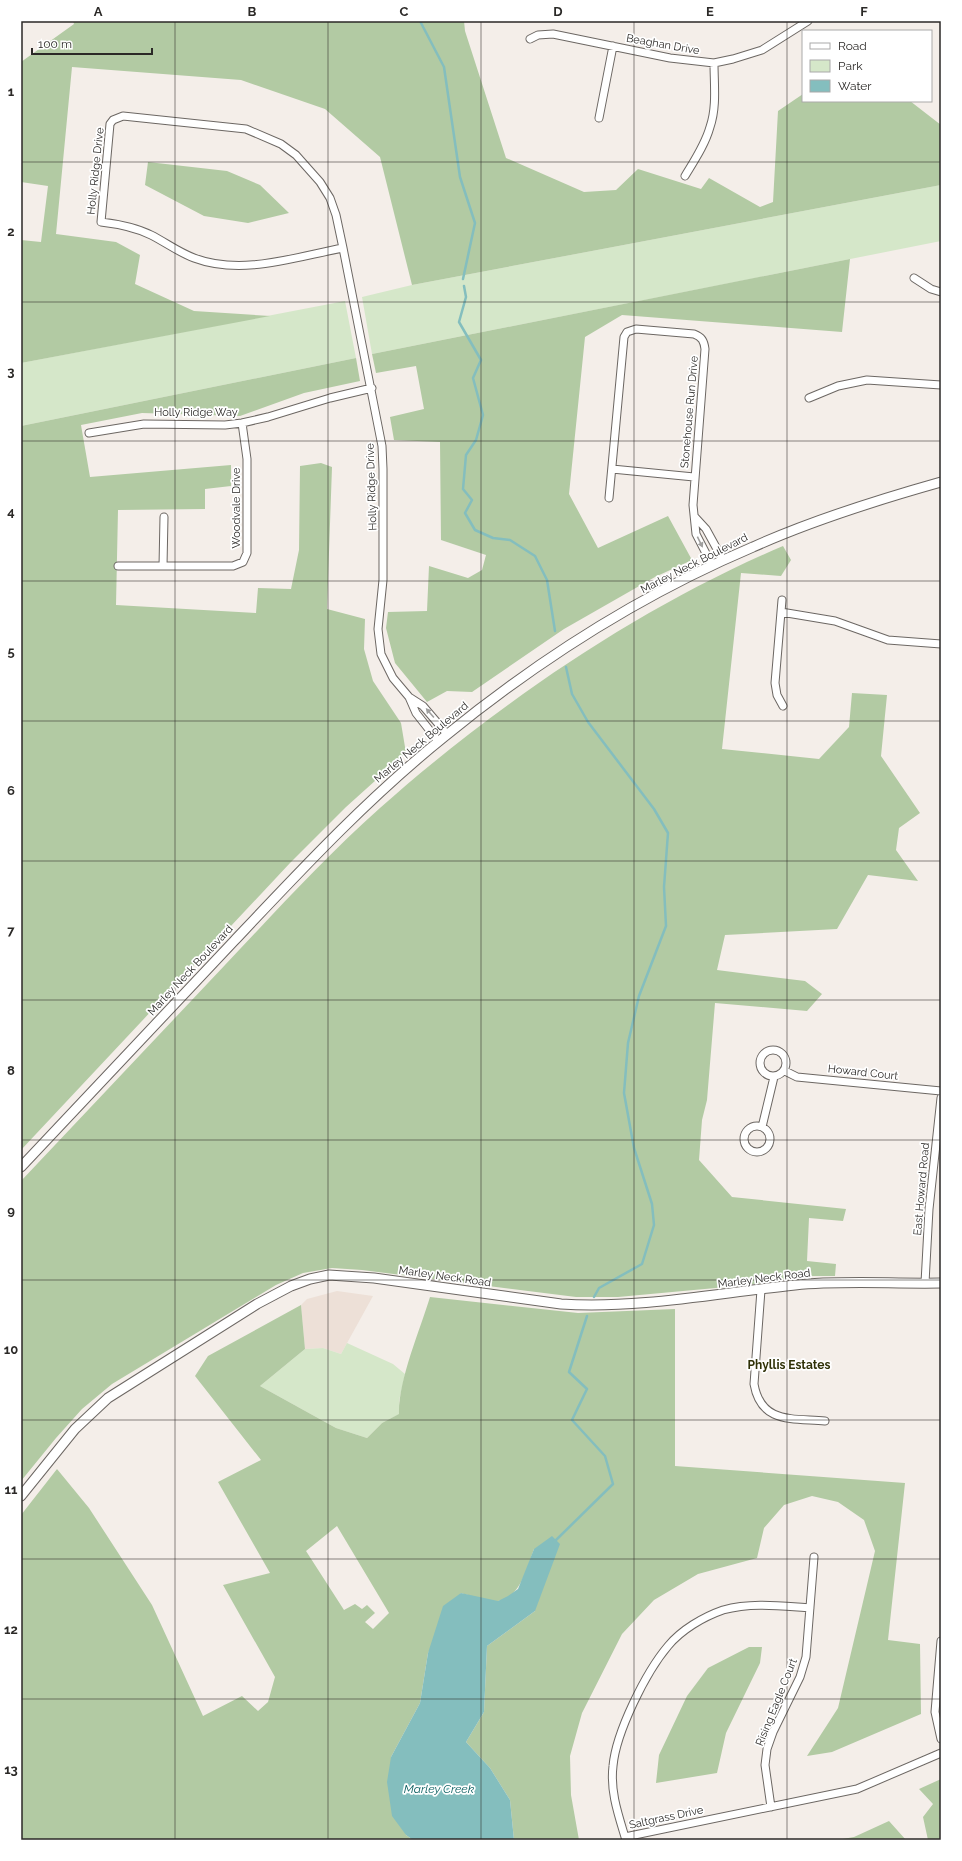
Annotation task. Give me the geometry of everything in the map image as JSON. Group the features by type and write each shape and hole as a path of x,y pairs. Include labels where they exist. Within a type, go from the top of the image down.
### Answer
{"main road":[{"name":"Marley Neck Boulevard","path":"21,1167 310,861 372,799 447,734 537,667 619,615 712,565 788,532 839,514 941,482"},
{"name":"Marley Neck Road","path":"21,1496 75,1429 108,1398 257,1304 291,1286 310,1279 329,1275 374,1278 546,1302 593,1306 668,1301 826,1282 941,1283"}],"street":[{"name":"Beaghan Drive","path":"530,39 538,35 553,34 683,60 714,62 733,59 762,50 808,21"},
{"path":"599,118 613,46"},
{"path":"684,176 698,155 711,126 715,98 714,62"},
{"name":"Holly Ridge Drive","path":"343,248 260,264 238,266 216,264 193,258 137,229 123,225 101,222 110,124 113,120 123,116 246,129 280,144 296,154 320,182 330,198 336,215 343,248 372,388 379,424 384,469 383,580 378,642 386,667 393,678 409,696 423,706 447,734"},
{"path":"914,278 931,289 941,292"},
{"name":"Stonehouse Run Drive","path":"609,498 624,337 627,332 636,329 694,334 703,340 706,349 694,478 693,505 696,534 712,565"},
{"path":"809,398 838,386 868,380 941,385"},
{"name":"Holly Ridge Way","path":"89,433 144,424 225,425 242,423 268,417 330,398 372,388"},
{"name":"Woodvale Drive","path":"118,566 239,565 245,558 247,459 242,423"},
{"path":"612,469 694,478"},
{"path":"163,566 164,517"},
{"path":"695,517 706,529 724,560"},
{"path":"782,600 775,683 777,695 783,706"},
{"path":"781,612 835,621 888,640 941,644"},
{"name":"Holly Ridge Drive","path":"409,696 416,713 438,741"},
{"path":"770,1050 776,1050 782,1053 786,1058 787,1065 785,1071 774,1077 767,1076 762,1072 760,1066 760,1059 770,1050"},
{"name":"Howard Court","path":"785,1071 797,1077 941,1091"},
{"path":"762,1127 774,1077"},
{"name":"East Howard Road","path":"925,1283 929,1209 941,1098"},
{"path":"761,1290 754,1384 756,1395 762,1406 771,1414 781,1417 825,1421"},
{"name":"Rising Eagle Court","path":"771,1807 765,1765 767,1748 773,1732 800,1678 806,1657 814,1557"},
{"name":"Saltgrass Drive","path":"810,1608 764,1605 743,1606 702,1620 685,1631 668,1646 656,1662 622,1727 616,1747 612,1767 613,1788 616,1806 625,1837 857,1789 941,1754"},
{"path":"941,1641 935,1712 941,1739"}],"shaded area":[{"path":"337,1291 373,1296 341,1354 323,1348 305,1349 301,1305 307,1299"}],"green space":[{"path":"73,21 464,21 465,31 506,158 584,192 616,190 638,169 701,189 709,178 760,207 773,202 778,111 802,95 802,102 911,102 941,125 941,185 412,285 380,157 325,109 241,80 72,67 56,234 116,242 140,255 135,284 194,311 270,316 21,363 21,240 41,242 48,186 21,182 21,62 74,24"},
{"path":"148,162 227,171 260,185 289,213 248,223 204,216 145,185"},
{"path":"941,185 941,241 372,354 362,297 412,285"},
{"path":"850,259 842,332 622,315 585,337 569,494 598,548 668,516 692,560 655,577 564,629 472,692 447,691 427,702 395,663 386,628 388,612 427,611 429,566 468,578 482,570 486,555 441,540 440,442 394,440 390,417 424,409 416,366 376,373 372,354"},
{"path":"345,301 356,358 21,426 21,363"},
{"path":"356,358 360,381 304,393 240,416 142,413 81,425 90,477 231,465 231,486 205,489 205,509 118,510 116,605 256,613 258,588 291,589 299,550 300,466 321,463 332,467 327,609 365,619 364,649 373,681 401,723 406,753 346,807 290,863 21,1150 21,426"},
{"path":"783,546 791,560 781,576 741,573 722,749 819,759 849,727 852,693 887,695 881,756 920,813 899,828 896,850 918,881 868,875 837,929 725,935 717,970 805,981 822,994 807,1011 715,1003 707,1100 702,1120 699,1160 732,1197 846,1209 843,1221 809,1218 807,1261 836,1264 835,1276 802,1276 748,1285 618,1297 576,1297 362,1270 332,1268 303,1273 276,1285 112,1384 82,1409 21,1481 21,1181 320,865 380,808 425,769 472,732 571,661 675,598"},
{"path":"430,1297 578,1313 675,1309 675,1466 905,1483 888,1640 920,1644 921,1714 832,1752 807,1756 838,1708 875,1551 864,1520 838,1502 812,1496 784,1505 764,1528 757,1558 698,1574 654,1600 622,1634 582,1713 570,1756 571,1795 579,1840 514,1840 510,1800 490,1768 466,1742 484,1712 487,1646 535,1611 534,1549 526,1572 518,1588 506,1598 495,1601 461,1593 428,1653 420,1703 391,1757 406,1835 413,1840 21,1840 21,1515 57,1469 89,1508 152,1605 203,1716 242,1696 258,1711 268,1702 275,1677 223,1585 270,1573 218,1482 261,1460 195,1376 208,1356 301,1305 305,1349 260,1386 336,1428 367,1438 382,1423 399,1414 402,1386 410,1356","holes":["337,1526 389,1613 373,1629 365,1622 375,1613 367,1605 362,1609 355,1604 344,1610 306,1551"]},
{"path":"347,1343 393,1364 405,1374 399,1401 400,1414 382,1423 367,1438 336,1428 260,1386 305,1349 323,1348 341,1354"},
{"path":"749,1647 762,1647 760,1663 726,1733 717,1773 656,1783 659,1755 687,1696 708,1668"},
{"path":"941,1779 941,1840 928,1840 923,1817 933,1804 919,1789"},
{"path":"889,1821 906,1840 837,1840 854,1837"}],"water":[{"name":"Marley Creek","path":"552,1536 560,1544 535,1611 487,1646 484,1712 466,1742 490,1768 510,1800 514,1840 413,1840 406,1835 392,1816 387,1782 391,1757 420,1703 428,1653 443,1606 461,1593 498,1601 508,1596 518,1589 534,1549"}],"waterway":[{"path":"420,21 444,67 460,177 475,223 463,279"},
{"path":"464,286 466,297 459,322 481,360 473,378 483,415 476,440 466,455 463,489 472,500 465,513 475,530 493,538 510,540 535,556 547,580 555,631"},
{"path":"566,667 572,694 588,722 654,809 668,833 664,887 666,926 639,996 628,1043 624,1093 634,1148 652,1204 654,1225 642,1264 599,1288 594,1297"},
{"path":"554,1542 613,1484 605,1456 572,1420 587,1389 569,1372 587,1316"}],"district":[{"name":"Phyllis Estates","path":"789,1365"}]}
